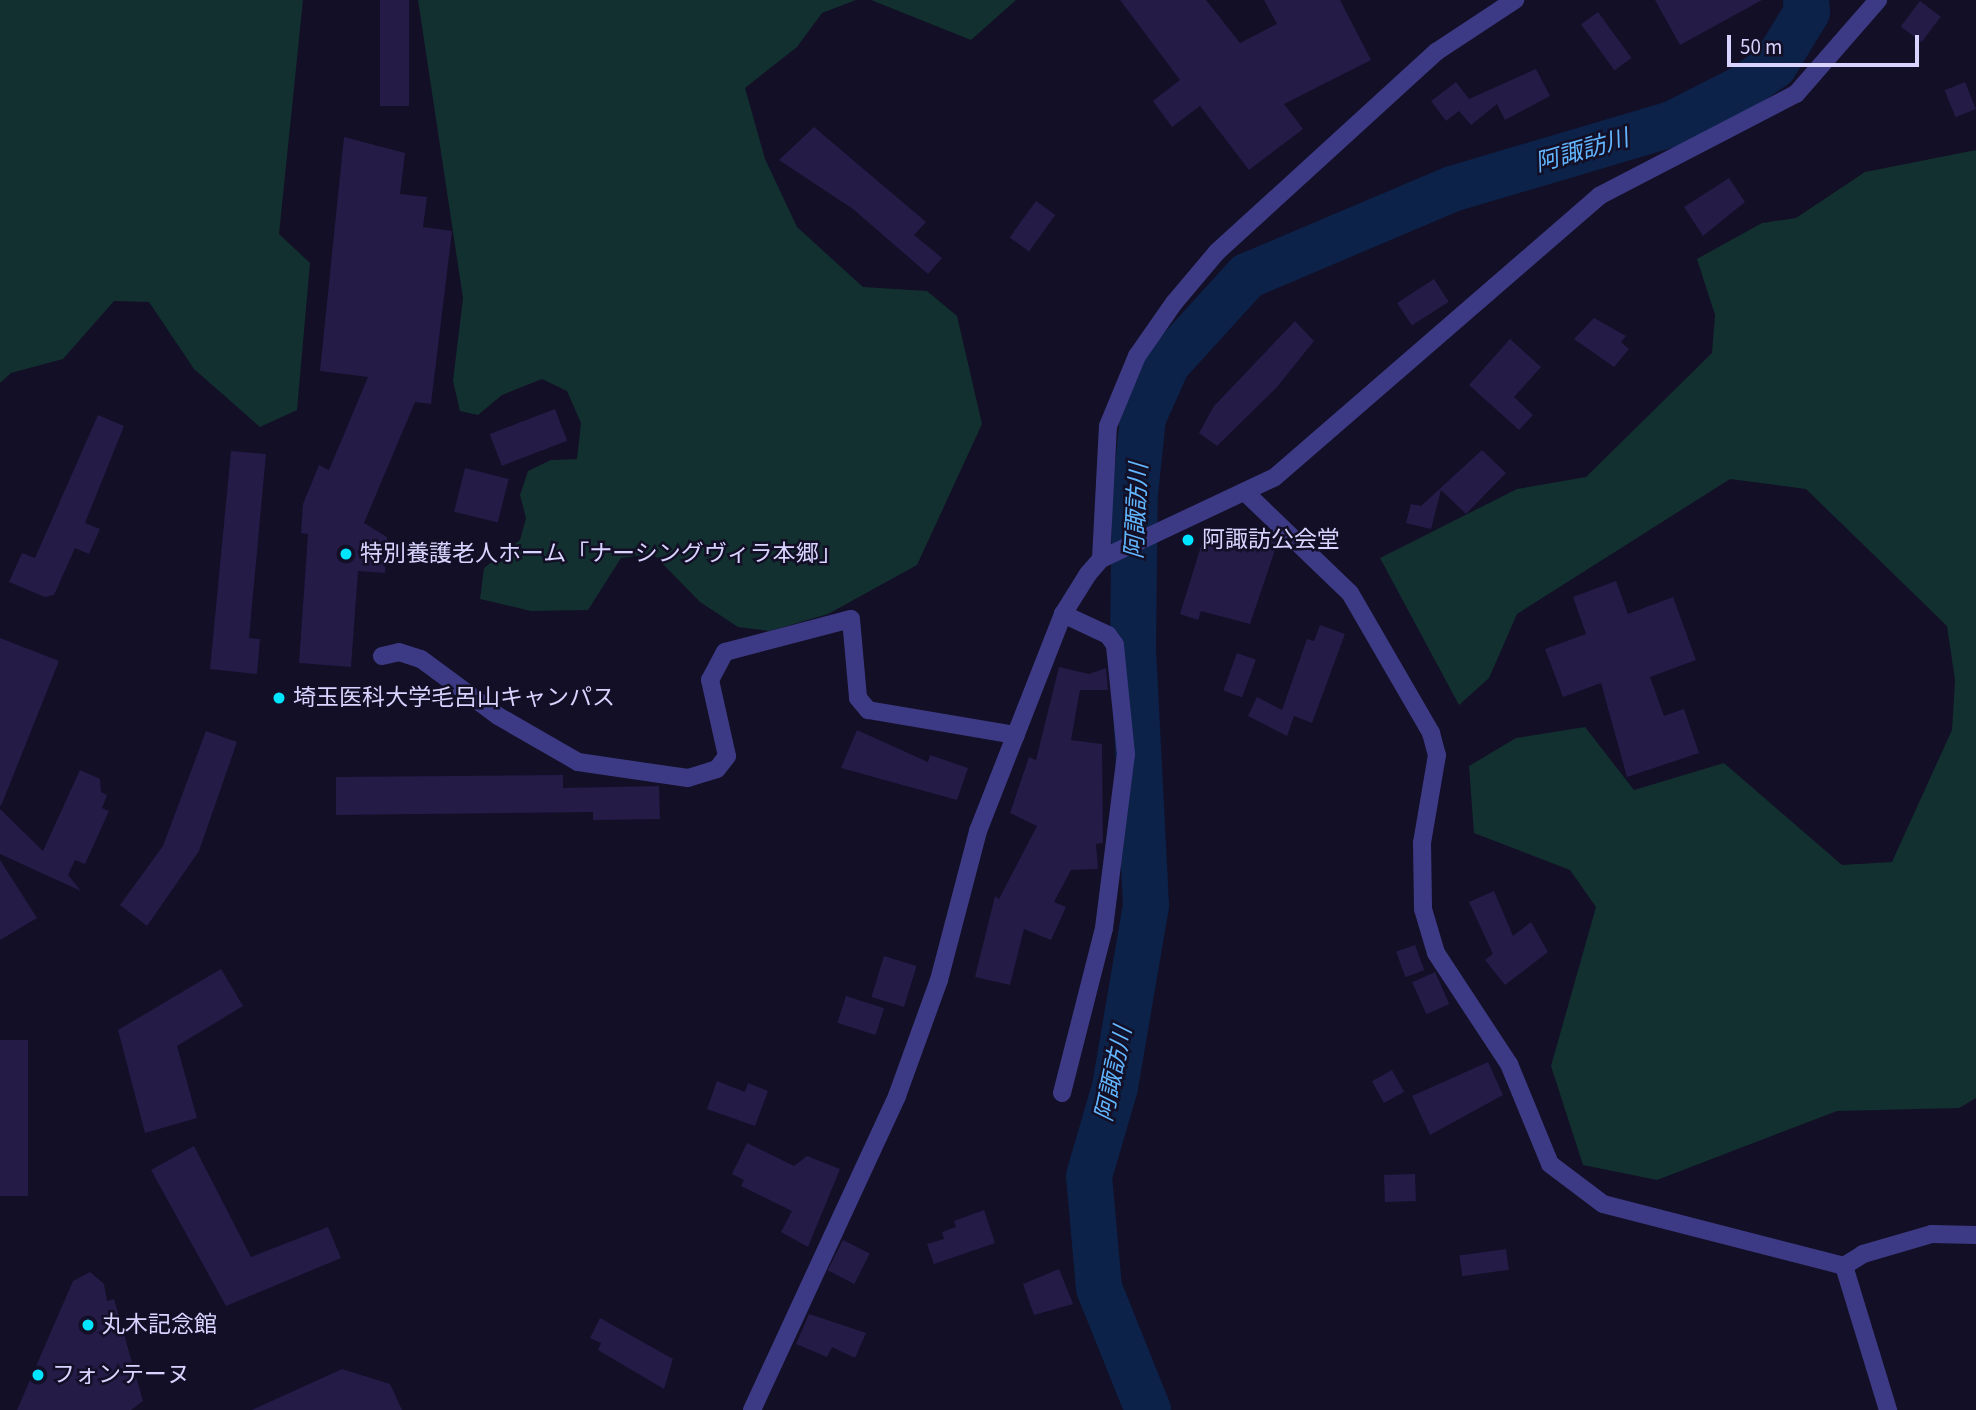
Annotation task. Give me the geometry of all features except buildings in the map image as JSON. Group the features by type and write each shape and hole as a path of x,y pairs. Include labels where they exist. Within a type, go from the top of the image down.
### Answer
{"street":[{"path":"1101,559 1108,426 1137,356 1174,303 1217,252 1436,52 1514,0"},
{"path":"752,1410 897,1096 939,980 978,831 1063,614 1101,559 1248,495 1358,408 1599,196 1796,94 1878,0"},
{"path":"1248,495 1350,593 1431,733 1437,755 1422,843 1423,909 1436,953 1509,1064 1550,1164 1603,1204 1844,1266 1932,1234 1976,1235"},
{"path":"1062,1093 1104,928 1126,754 1115,645 1108,635 1063,614"},
{"path":"382,656 399,652 421,659 498,716 578,762 688,778 717,769 727,755 710,680 725,652 851,619 858,698 868,710 1016,735"},
{"path":"1844,1266 1888,1410"}],"green space":[{"path":"0,0 303,0 279,234 310,263 297,410 260,427 194,369 149,302 114,301 63,359 11,373 0,383"},
{"path":"418,0 856,0 822,13 797,47 745,88 765,159 797,227 863,287 927,291 957,316 982,424 917,565 828,614 770,631 738,627 700,602 653,554 621,558 588,610 531,611 480,599 484,568 520,540 526,518 520,495 528,471 551,460 577,459 581,423 567,391 542,379 502,395 478,415 460,411 453,381 463,298"},
{"path":"871,0 1016,0 971,40"},
{"path":"1976,150 1976,1098 1959,1108 1837,1111 1657,1180 1583,1165 1551,1066 1596,907 1570,870 1474,833 1469,766 1516,738 1585,727 1634,790 1724,763 1842,865 1892,862 1952,730 1955,680 1947,626 1806,489 1730,479 1517,614 1489,678 1459,705 1380,558 1517,489 1586,477 1712,353 1715,315 1697,259 1762,223 1796,218 1865,172"}],"waterway":[{"name":"阿諏訪川","path":"1148,1410 1099,1288 1089,1176 1115,1087 1146,905 1133,647 1135,494 1143,418 1167,364 1247,276 1452,189 1672,124 1741,89 1774,66 1807,12 1806,0"}],"place":[{"name":"阿諏訪公会堂","path":"1188,540"},
{"name":"特別養護老人ホーム「ナーシングヴィラ本郷」","path":"346,554"},
{"name":"埼玉医科大学毛呂山キャンパス","path":"279,698"},
{"name":"丸木記念館","path":"88,1325"},
{"name":"フォンテーヌ","path":"38,1375"}]}
